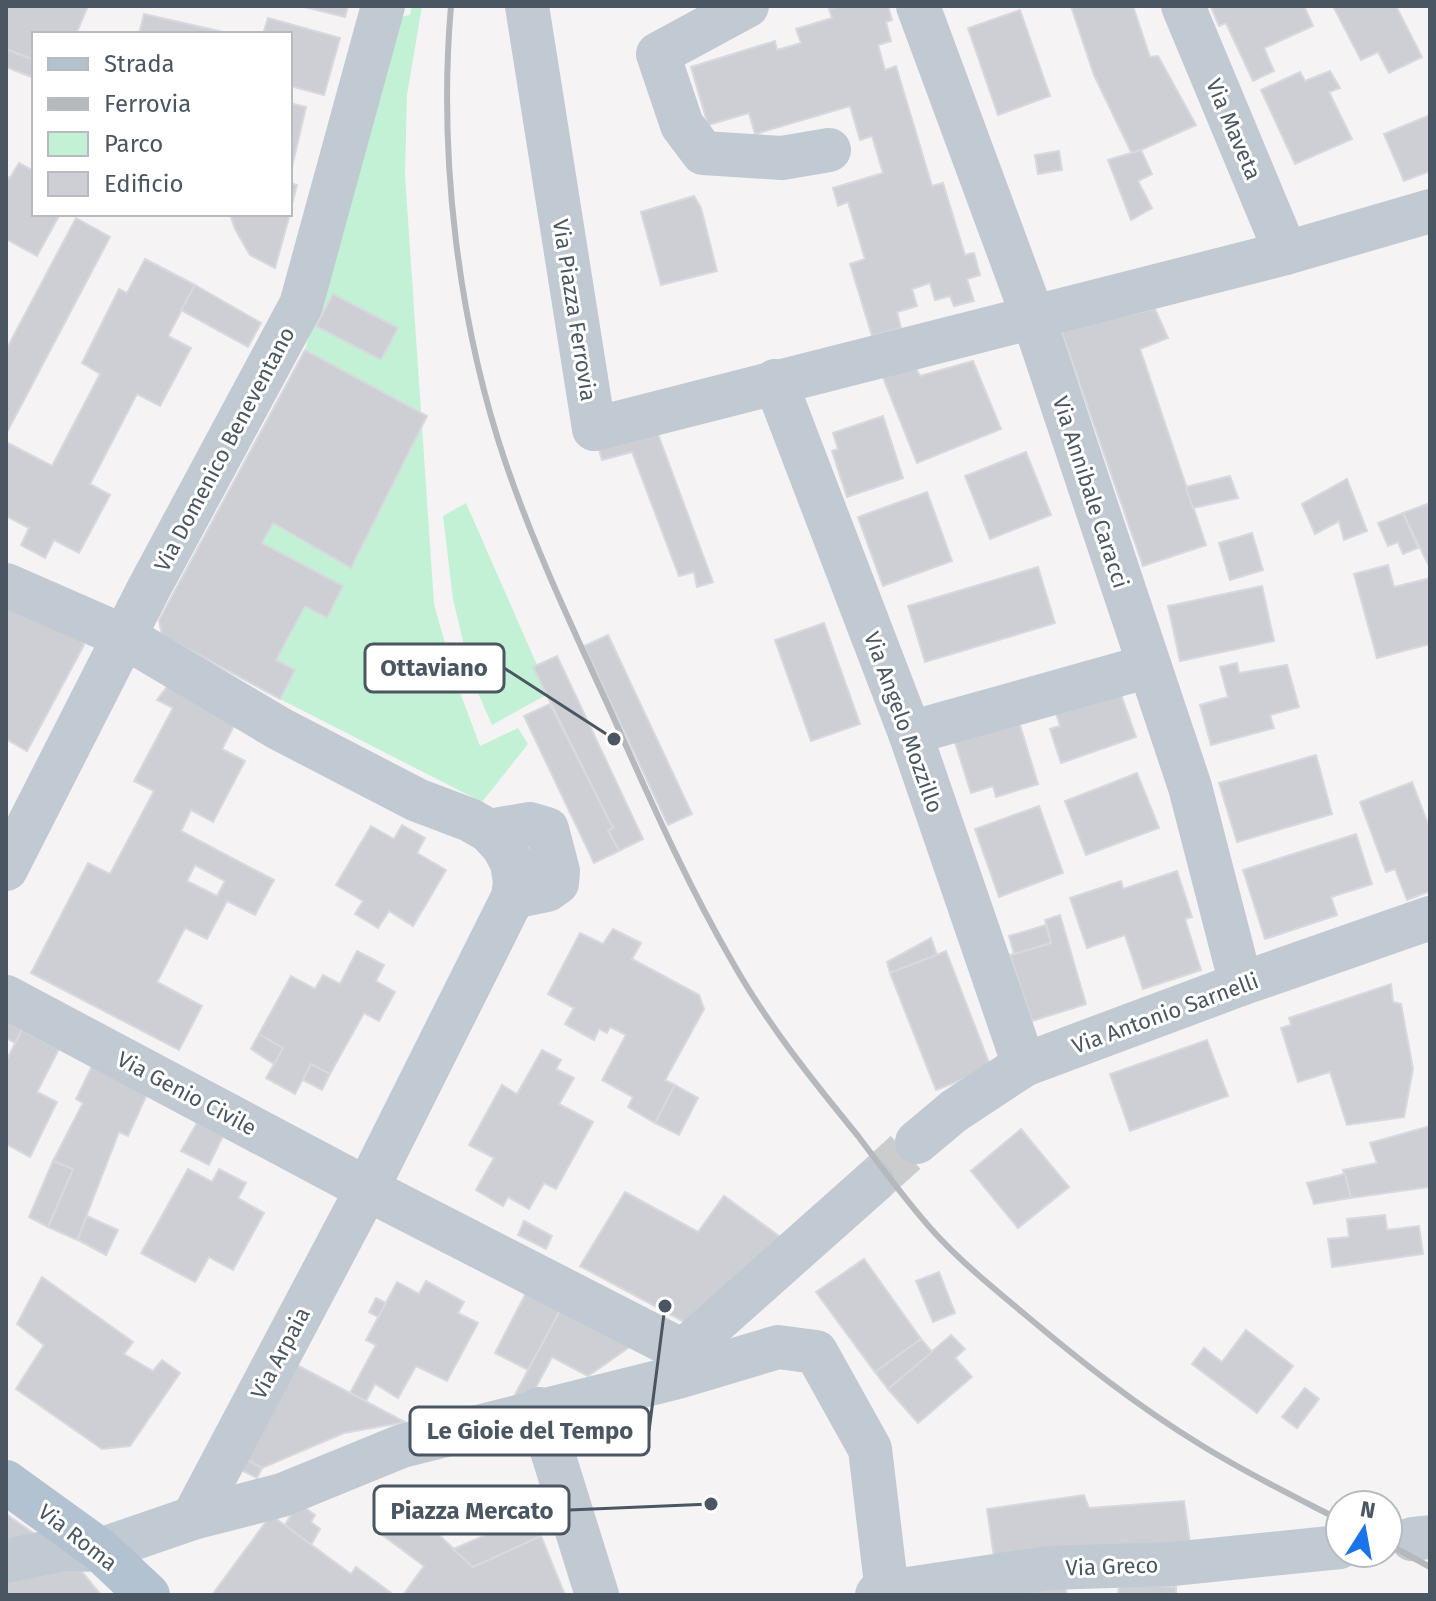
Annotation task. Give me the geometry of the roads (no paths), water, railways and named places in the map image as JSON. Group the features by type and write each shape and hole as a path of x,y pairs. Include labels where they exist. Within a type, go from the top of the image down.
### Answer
{"main road":[{"name":"Via Roma","path":"6,1482 100,1550 148,1595"}],"street":[{"name":"Via Domenico Beneventano","path":"6,869 301,305 383,6"},
{"name":"Via Piazza Ferrovia","path":"527,6 594,429 775,381"},
{"path":"747,6 658,54 682,125 703,153 782,158 829,150"},
{"name":"Via Annibale Caracci","path":"918,6 1033,317 1190,787 1241,984"},
{"name":"Via Maveta","path":"1183,6 1286,253"},
{"path":"775,381 1286,253 1430,211"},
{"name":"Via Angelo Mozzillo","path":"775,381 910,733 1024,1065"},
{"path":"6,585 125,637"},
{"name":"Via Arpaia","path":"125,637 280,729 417,800 470,820 489,831 503,846 512,863 515,882 513,897 367,1189 193,1518"},
{"path":"910,733 1149,666"},
{"name":"Via Antonio Sarnelli","path":"917,1142 954,1111 1024,1065 1430,918"},
{"name":"Via Genio Civile","path":"6,997 367,1189 680,1364"},
{"path":"680,1364 873,1182"},
{"path":"6,1561 64,1549 100,1550 193,1518 282,1495 402,1446 539,1409 680,1364 778,1347 816,1352 870,1449 882,1589"},
{"path":"539,1409 597,1595"},
{"name":"Via Greco","path":"882,1589 901,1590 1049,1568 1172,1564 1324,1549"}],"tunnel":[{"path":"873,1182 917,1142"}],"railway":[{"path":"451,6 447,121 450,179 464,296 489,410 517,496 556,590 669,839 733,963 808,1073 913,1208 965,1263 1065,1348 1154,1415 1235,1465 1324,1512"},
{"path":"1404,1553 1430,1567"}],"place":[{"name":"Ottaviano","path":"614,739"},
{"name":"Le Gioie del Tempo","path":"665,1306"},
{"name":"Piazza Mercato","path":"711,1504"}]}
